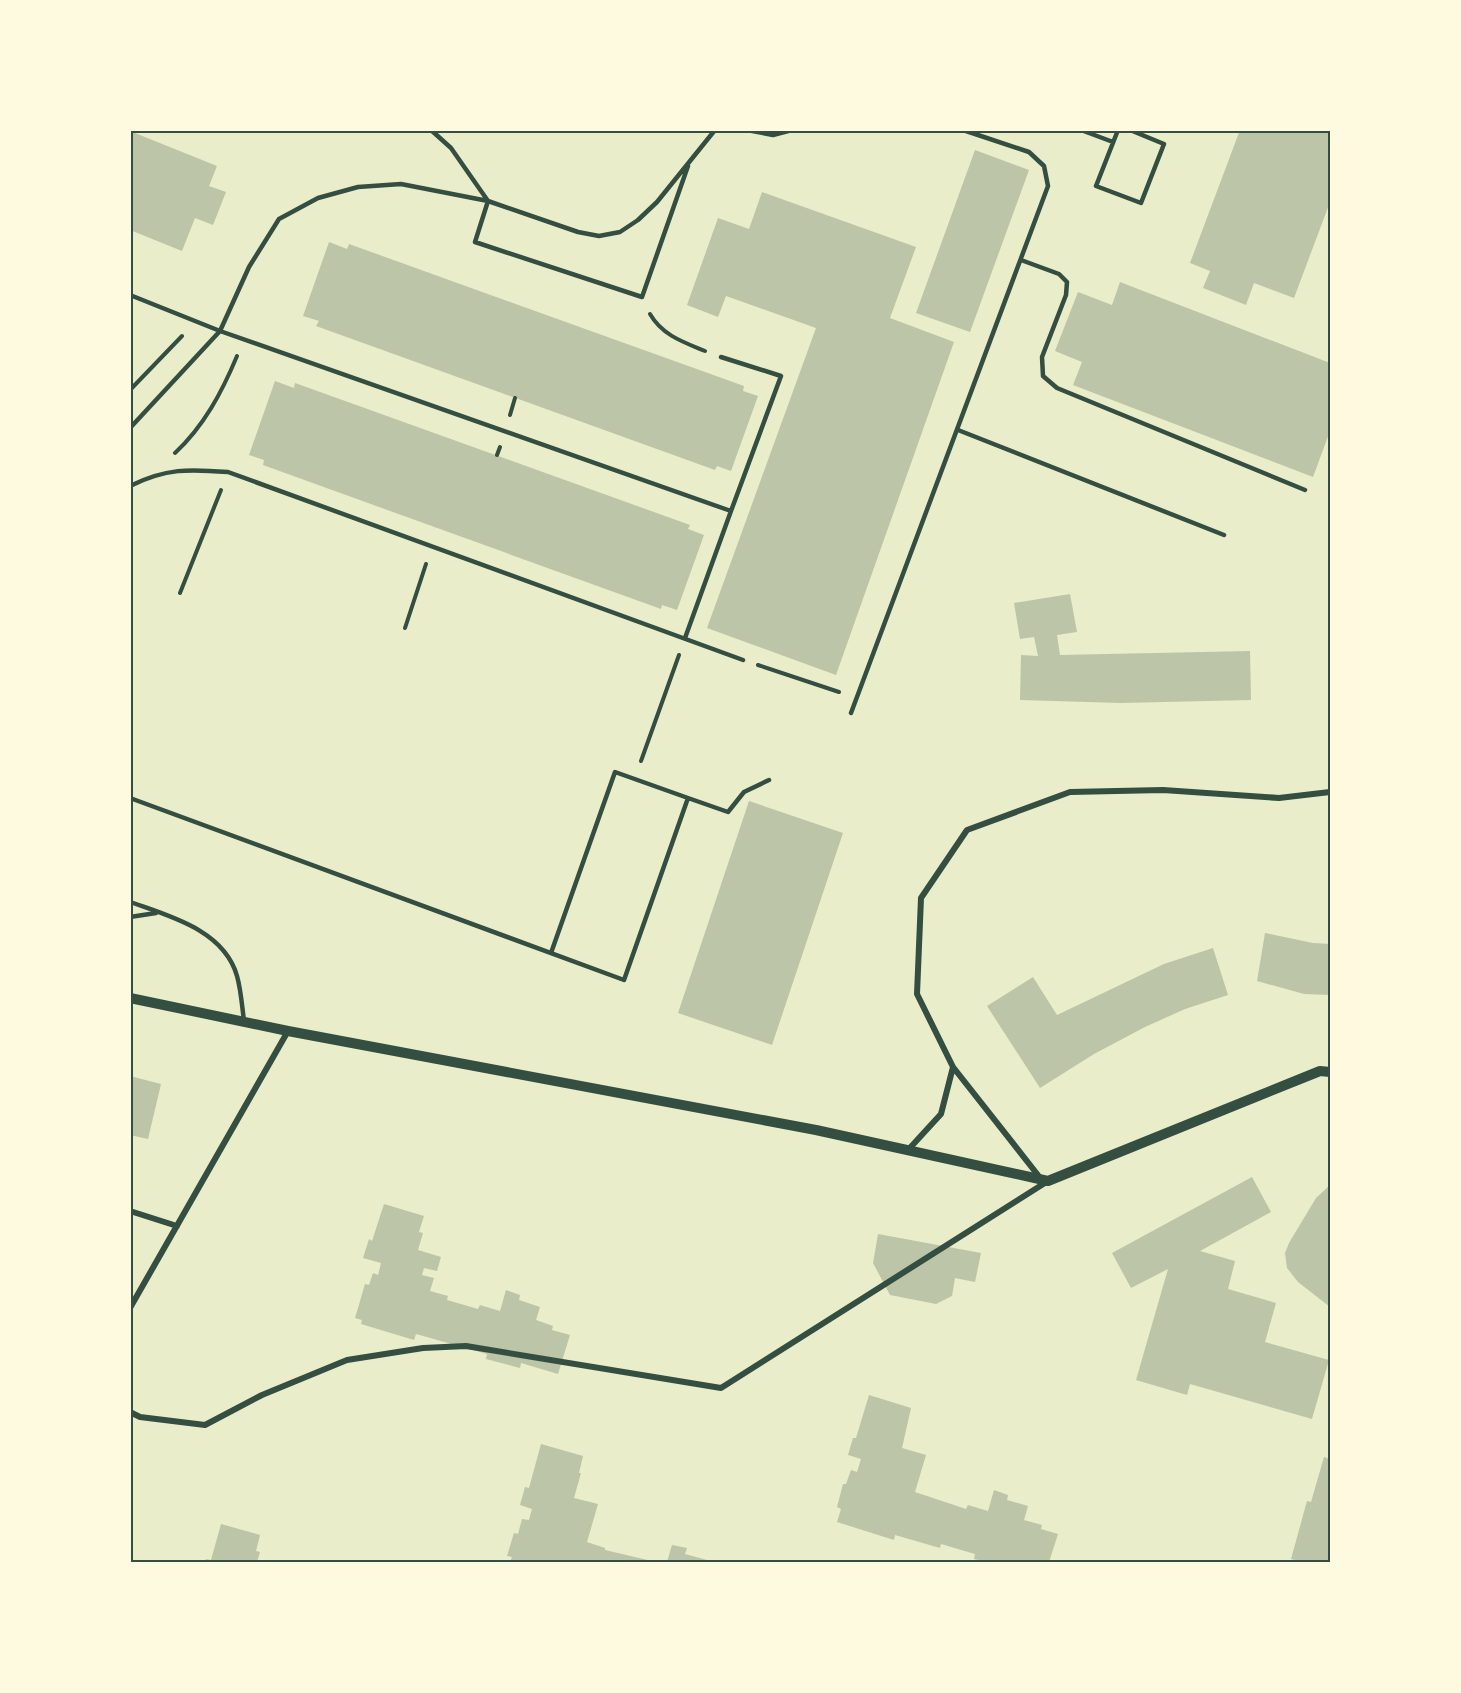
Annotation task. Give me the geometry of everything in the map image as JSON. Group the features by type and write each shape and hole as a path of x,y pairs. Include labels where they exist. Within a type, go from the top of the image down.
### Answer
{"street":[{"path":"1045,1181 953,1067 917,994 921,898 967,830 1070,792 1163,790 1279,798 1330,792"},
{"path":"130,998 288,1031 816,1130 1045,1181"},
{"path":"130,1308 288,1031"},
{"path":"908,1150 941,1114 953,1067"},
{"path":"130,1412 140,1417 205,1425 262,1395 347,1360 423,1348 465,1346 721,1388 1045,1181 1320,1071 1330,1072"},
{"path":"130,1211 177,1226"}],"lane":[{"path":"431,130 451,148 488,201"},
{"path":"130,428 220,331 249,267 279,219 318,198 358,187 402,184 488,201 578,232 599,236 620,232 638,220 657,202 715,130"},
{"path":"747,130 773,135 792,130"},
{"path":"851,713 1048,186 1044,165 1029,152 963,130"},
{"path":"1081,130 1113,142"},
{"path":"1118,130 1096,186 1141,203 1164,144 1130,130"},
{"path":"488,201 476,242 642,297 690,162"},
{"path":"1021,260 1059,274 1067,282 1066,295 1042,357 1043,376 1057,388 1305,490"},
{"path":"130,295 220,331 731,511"},
{"path":"685,638 781,376 721,357"},
{"path":"958,430 1224,535"},
{"path":"130,486 151,476 188,469 228,472 743,660"},
{"path":"550,953 615,772 728,812 744,792 769,780"},
{"path":"130,798 624,980 688,798"},
{"path":"130,902 205,932 224,952 236,973 244,1022"},
{"path":"130,917 159,912"}],"path":[{"path":"642,297 660,329 672,337 721,357"},
{"path":"130,390 196,321"},
{"path":"151,476 190,439 222,390 245,339"},
{"path":"180,594 228,472"},
{"path":"405,628 432,546"},
{"path":"635,779 685,638"},
{"path":"743,660 856,697"}],"building":[{"path":"1240,130 1330,130 1330,202 1294,298 1254,283 1246,305 1203,288 1210,271 1190,263"},
{"path":"130,131 217,166 209,186 226,192 213,225 195,218 182,251 130,230"},
{"path":"975,150 1029,170 970,332 916,313"},
{"path":"762,192 916,247 890,318 954,342 836,675 707,628 816,328 726,296 718,317 687,305 718,218 749,229"},
{"path":"329,242 347,249 349,244 744,386 743,391 758,396 731,471 717,466 715,470 316,326 319,321 303,316"},
{"path":"1120,282 1330,363 1330,431 1313,477 1073,385 1082,362 1055,351 1078,292 1112,305"},
{"path":"275,381 294,388 295,383 690,525 688,529 704,535 677,610 662,605 661,609 263,465 264,460 249,455"},
{"path":"1070,594 1077,632 1057,635 1060,655 1250,651 1251,700 1121,703 1020,700 1021,655 1038,656 1034,637 1020,639 1014,603"},
{"path":"749,801 843,833 772,1045 678,1013"},
{"path":"1265,933 1313,943 1330,944 1330,995 1304,994 1257,981"},
{"path":"1213,948 1228,995 1185,1009 1145,1027 1094,1054 1040,1088 987,1006 1033,977 1057,1015 1164,964"},
{"path":"130,1076 161,1084 148,1139 130,1135"},
{"path":"1252,1177 1271,1212 1200,1251 1235,1261 1228,1289 1276,1303 1265,1342 1329,1360 1312,1419 1190,1384 1187,1395 1136,1380 1168,1269 1131,1288 1112,1253"},
{"path":"1330,1185 1330,1307 1298,1282 1287,1268 1285,1253 1316,1198"},
{"path":"384,1204 424,1216 419,1232 423,1233 418,1250 441,1257 437,1271 424,1268 422,1275 434,1278 430,1291 448,1296 447,1300 478,1309 480,1305 500,1311 506,1290 520,1295 519,1300 540,1307 536,1320 553,1326 552,1330 570,1335 558,1374 521,1363 520,1368 486,1359 487,1354 416,1334 414,1340 361,1324 362,1320 355,1318 365,1284 369,1285 373,1273 378,1275 381,1263 363,1258 369,1239 372,1241"},
{"path":"878,1234 981,1253 975,1282 955,1278 952,1296 936,1304 890,1295 873,1263"},
{"path":"869,1395 911,1408 902,1448 926,1455 915,1492 966,1509 968,1505 988,1511 994,1490 1008,1495 1007,1500 1028,1506 1024,1520 1042,1525 1041,1529 1058,1534 1049,1562 987,1562 974,1559 975,1554 941,1544 940,1548 895,1535 894,1540 837,1522 841,1509 837,1507 843,1484 846,1484 851,1470 857,1472 861,1459 848,1455 853,1438 856,1438"},
{"path":"541,1444 583,1456 574,1498 598,1504 587,1542 605,1548 605,1550 656,1562 510,1562 512,1557 507,1556 514,1533 518,1534 522,1519 529,1520 532,1509 520,1505 525,1487 529,1488"},
{"path":"1324,1457 1330,1459 1330,1562 1301,1562 1291,1559 1307,1501 1311,1502"},
{"path":"221,1524 260,1535 256,1551 260,1552 257,1562 205,1562 206,1559 211,1560"},
{"path":"672,1545 687,1548 685,1554 707,1560 706,1562 667,1562"}]}
